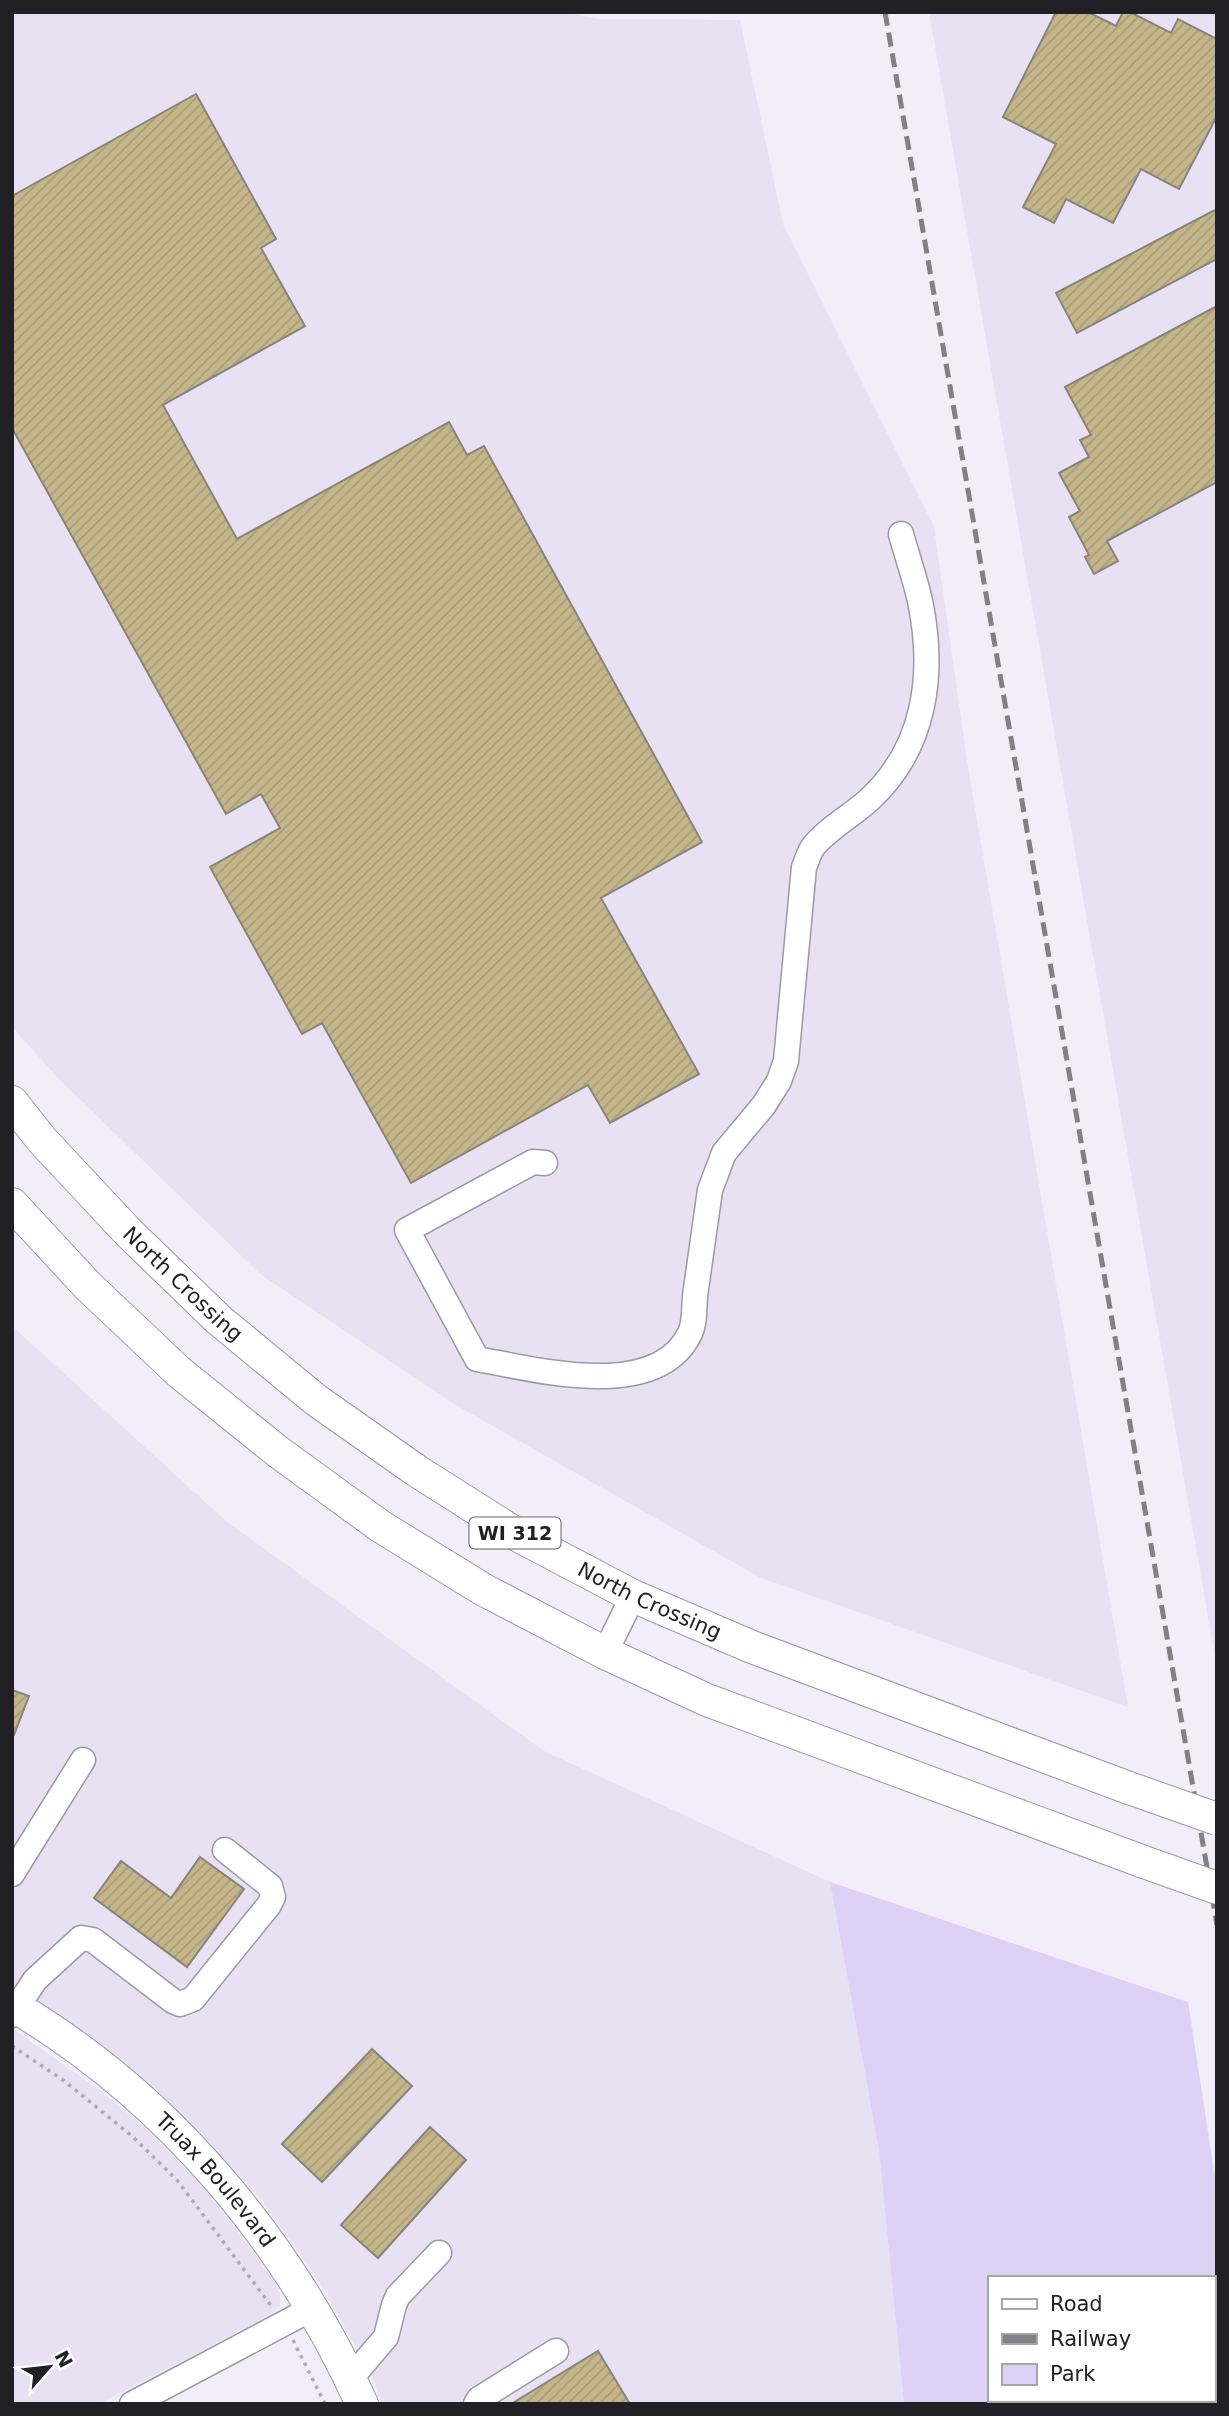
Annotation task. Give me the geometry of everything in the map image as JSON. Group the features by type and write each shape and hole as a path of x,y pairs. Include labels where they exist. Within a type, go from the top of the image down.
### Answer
{"main road":[{"name":"North Crossing","path":"12,1102 42,1140 128,1232 219,1320 316,1400 417,1471 521,1536 633,1596 752,1647 1217,1819"},
{"path":"12,1204 88,1286 179,1372 277,1451 380,1526 484,1590 605,1653 707,1700 1217,1888"},
{"name":"Truax Boulevard","path":"14,2009 112,2073 162,2118 214,2172 267,2240 313,2308 356,2391"}],"street":[{"path":"545,1163 533,1162 407,1230 477,1360 589,1377 620,1376 651,1367 673,1354 691,1332 710,1190 716,1171 724,1153 769,1097 779,1081 786,1061 804,867 812,848 871,798 900,766 918,727 925,692 926,642 920,600 901,534"},
{"path":"605,1653 633,1596"},
{"path":"12,1874 83,1759"},
{"path":"14,2009 35,1980 75,1941 87,1938 173,2001 180,2004 193,1999 269,1905 272,1897 270,1886 225,1850"},
{"path":"356,2391 382,2344 398,2296 439,2253"},
{"path":"132,2404 313,2308"},
{"path":"475,2404 478,2399 556,2351"}],"path":[{"path":"12,2046 73,2088 132,2136 177,2180 285,2323 325,2404"}],"shaded area":[{"path":"12,12 564,12 599,19 740,20 783,224 934,527 967,761 1128,1707 761,1578 456,1405 260,1274 59,1079 12,1027"},
{"path":"929,12 1217,12 1217,1668"},
{"path":"12,1326 226,1521 544,1751 830,1882 879,2150 904,2404 382,2404 372,2377 322,2286 261,2199 200,2132 120,2060 46,2007 12,1988"},
{"path":"12,2028 98,2089 147,2129 191,2173 276,2284 280,2293 280,2306 266,2317 99,2404 12,2404"}],"green space":[{"path":"830,1882 1188,2002 1217,2190 1217,2404 904,2404 879,2150"}],"building":[{"path":"1056,12 1088,12 1116,26 1123,12 1130,12 1171,33 1178,19 1217,39 1217,116 1179,189 1141,169 1113,223 1066,199 1054,223 1023,207 1056,144 1003,117"},
{"path":"196,94 276,239 261,248 305,326 163,405 237,539 449,422 467,455 484,446 702,842 601,898 699,1074 610,1123 588,1085 411,1183 322,1023 302,1034 210,867 280,828 261,794 226,814 12,428 12,196"},
{"path":"1217,209 1217,259 1077,333 1056,293"},
{"path":"1217,306 1217,482 1107,541 1118,561 1094,574 1085,557 1089,555 1069,517 1080,511 1059,473 1089,457 1080,440 1091,435 1065,387"},
{"path":"12,1690 29,1696 14,1735 12,1735"},
{"path":"200,1857 244,1889 187,1967 94,1898 121,1861 171,1898"},
{"path":"372,2049 412,2086 322,2182 282,2144"},
{"path":"430,2127 466,2160 378,2258 341,2225"},
{"path":"598,2351 630,2404 511,2404"}],"railway":[{"path":"885,12 1217,1925"}]}
